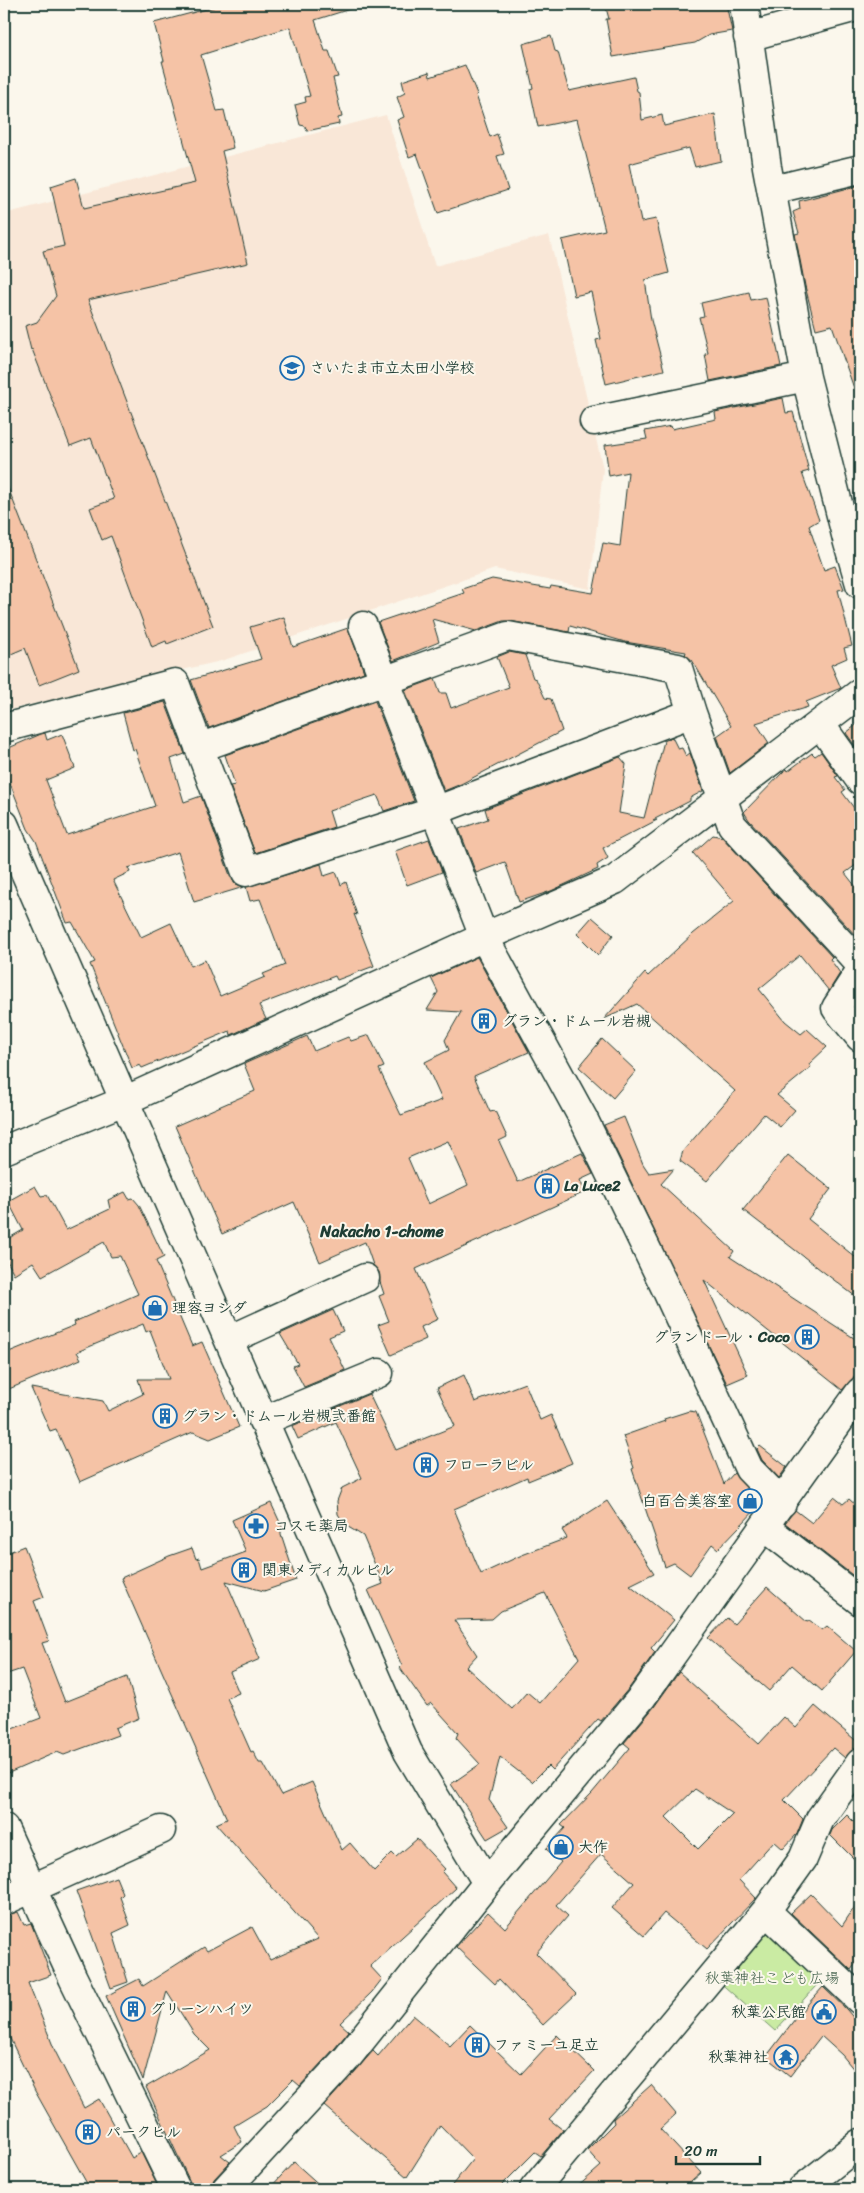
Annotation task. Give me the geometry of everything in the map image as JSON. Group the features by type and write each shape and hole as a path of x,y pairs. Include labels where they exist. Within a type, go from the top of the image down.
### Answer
{"street":[{"path":"744,4 772,190 806,377 860,584"},
{"path":"748,37 860,6"},
{"path":"772,190 860,169"},
{"path":"594,422 806,377"},
{"path":"363,626 484,937 584,1120 666,1289 749,1469 782,1502"},
{"path":"199,748 508,636 678,668 732,826 860,964"},
{"path":"4,728 175,683 246,872 435,811 692,713"},
{"path":"4,1150 124,1100 484,937 615,880 860,693"},
{"path":"820,724 860,780"},
{"path":"4,824 408,1752 487,1882"},
{"path":"860,971 836,1008 860,1037"},
{"path":"228,1340 365,1278"},
{"path":"263,1421 379,1373"},
{"path":"226,2189 348,2058 487,1882 642,1697 860,1392"},
{"path":"765,1526 860,1601"},
{"path":"542,2186 766,1911 803,1859 820,1818 860,1763"},
{"path":"4,1828 176,2189"},
{"path":"4,1901 31,1887 161,1830"},
{"path":"766,1911 860,2000"},
{"path":"802,2189 860,2143"}],"shaded area":[{"name":"さいたま市立太田小学校","path":"386,115 435,266 549,235 603,469 590,589 495,569 221,661 4,711 4,214"}],"green space":[{"name":"秋葉神社こども広場","path":"778,1929 825,1976 775,2031 717,1980 761,1930"}],"building":[{"path":"213,4 349,4 350,9 315,20 325,51 329,51 338,77 333,78 342,117 338,118 339,124 307,131 305,126 300,125 295,105 306,102 305,97 310,96 290,27 201,55 217,111 224,110 233,148 222,151 248,263 88,300 213,626 167,644 166,641 152,647 111,536 102,540 90,508 114,499 91,438 70,446 31,350 25,326 37,322 56,296 43,251 64,246 51,186 76,178 84,208 195,183 162,61 164,61 154,23 214,7"},
{"path":"605,4 726,4 732,31 709,35 695,43 613,57 606,19 609,19"},
{"path":"551,36 555,51 558,52 569,91 634,77 637,91 639,92 642,120 662,115 664,126 715,114 721,161 695,167 689,148 629,164 641,222 656,219 669,273 645,280 651,320 664,370 606,384 596,340 601,339 591,292 574,296 562,240 605,230 577,119 538,127 530,89 533,88 523,44"},
{"path":"465,65 477,94 490,137 497,134 504,154 497,156 508,190 438,213 417,154 409,157 397,120 404,117 397,97 405,93 402,81 429,72 430,77"},
{"path":"860,185 860,396 857,397 832,325 816,329 805,286 795,234 799,233 793,212 800,209 799,201"},
{"path":"749,292 751,300 766,297 781,366 710,381 705,354 708,353 699,317 704,316 701,303"},
{"path":"783,398 786,413 793,412 809,471 802,473 819,520 809,526 824,570 835,566 844,589 838,590 852,646 844,648 847,658 831,665 841,688 806,702 808,707 756,723 769,743 730,773 717,736 731,726 692,660 685,655 686,652 625,642 570,626 569,632 503,621 476,631 432,619 439,642 393,661 378,622 464,593 462,589 492,579 550,589 551,586 593,593 603,543 620,546 628,472 609,476 605,445 647,439 645,431 671,426 672,429 716,419 715,412"},
{"path":"4,480 79,669 39,685 25,648 4,657"},
{"path":"284,617 293,647 348,628 364,672 209,728 191,680 261,659 250,627"},
{"path":"509,652 525,655 533,678 536,679 545,698 551,699 562,731 444,791 405,690 435,679 440,693 446,693 451,708 509,687 497,657"},
{"path":"375,701 414,801 384,811 377,795 329,811 334,827 255,853 230,786 235,785 225,755"},
{"path":"165,702 185,754 171,759 184,802 201,796 231,878 236,884 244,887 194,902 178,852 128,868 130,872 113,880 141,937 171,923 191,966 205,960 220,996 265,977 263,974 285,965 260,899 250,901 246,887 321,864 324,876 336,872 341,885 346,882 357,915 354,914 374,966 337,980 335,976 259,1005 266,1019 231,1035 230,1031 142,1068 140,1065 132,1068 90,964 95,962 72,922 67,923 36,841 28,829 4,768 4,750 41,734 45,733 47,740 62,734 75,768 46,780 67,835 155,806 135,749 133,750 123,713"},
{"path":"860,722 860,753 846,733"},
{"path":"672,737 678,749 682,748 686,756 690,753 703,791 690,798 690,801 653,820 657,820 603,848 608,858 597,865 598,869 551,891 519,902 505,862 476,873 459,829 488,819 485,809 620,757 626,764 619,813 644,818 664,741"},
{"path":"821,752 838,776 835,777 845,790 842,792 860,816 860,862 845,873 860,892 860,935 857,937 749,820 744,812 784,771 787,769 788,771 812,753 815,756"},
{"path":"713,835 722,837 832,957 830,959 840,973 829,991 800,955 759,989 785,1021 801,1034 807,1029 827,1047 809,1064 811,1067 777,1095 795,1110 780,1127 764,1114 707,1181 680,1161 683,1151 735,1091 637,1004 604,1019 645,973 648,976 693,934 734,901 693,853"},
{"path":"429,839 442,872 407,885 395,851"},
{"path":"592,917 613,935 598,955 577,934"},
{"path":"477,957 529,1052 474,1076 490,1112 495,1111 507,1137 499,1141 518,1182 582,1153 593,1174 580,1180 585,1192 416,1269 438,1319 421,1327 426,1339 391,1355 378,1325 389,1321 379,1296 384,1294 379,1272 373,1265 365,1242 320,1262 294,1202 222,1234 175,1126 255,1091 244,1064 307,1036 314,1051 348,1037 351,1041 369,1035 384,1067 379,1069 401,1115 442,1100 425,1062 449,1050 445,1040 461,1012 427,1010 438,992 431,978","holes":["448,1141 468,1185 428,1204 408,1158"]},
{"path":"602,1039 636,1071 613,1098 579,1067"},
{"path":"624,1117 643,1164 649,1173 674,1169 661,1184 734,1251 730,1257 860,1342 860,1370 842,1390 704,1280 748,1375 727,1384 604,1125"},
{"path":"788,1155 831,1189 808,1219 860,1261 860,1300 743,1210"},
{"path":"35,1186 41,1196 47,1195 66,1230 110,1209 108,1200 125,1192 129,1199 133,1198 139,1205 164,1257 156,1261 192,1346 202,1342 239,1427 210,1439 193,1432 80,1482 56,1429 50,1431 31,1388 103,1401 108,1411 143,1394 138,1379 169,1379 150,1330 146,1332 143,1324 77,1352 81,1359 4,1391 4,1354 75,1325 74,1322 138,1294 120,1256 111,1257 104,1242 42,1276 33,1262 14,1274 4,1255 4,1241 23,1230 8,1201"},
{"path":"333,1310 343,1331 329,1337 345,1370 304,1387 293,1366 298,1364 280,1334"},
{"path":"464,1375 475,1402 525,1383 540,1420 551,1415 572,1463 528,1481 527,1477 454,1509 481,1574 522,1555 567,1538 562,1530 607,1501 654,1573 630,1585 674,1620 651,1648 655,1652 630,1687 601,1721 598,1719 552,1770 548,1766 532,1782 500,1757 489,1800 508,1827 487,1839 451,1784 480,1764 456,1738 458,1733 431,1703 427,1706 400,1668 402,1666 368,1590 383,1584 363,1536 345,1525 338,1514 337,1501 342,1488 362,1478 336,1422 298,1439 292,1426 369,1394 396,1450 455,1426 437,1388","holes":["545,1593 579,1658 540,1703 527,1692 512,1709 466,1667 477,1655 454,1620 492,1619 501,1611"]},
{"path":"689,1411 696,1412 724,1484 734,1473 761,1504 718,1549 712,1544 690,1575 674,1563 665,1567 632,1469 634,1468 623,1436"},
{"path":"760,1446 787,1467 779,1478 762,1460 757,1449"},
{"path":"834,1497 843,1504 849,1499 860,1509 860,1581 785,1523 795,1510 812,1523"},
{"path":"271,1503 283,1529 281,1534 296,1580 264,1591 226,1581 260,1659 230,1672 239,1693 227,1698 251,1752 253,1751 259,1763 263,1763 281,1795 312,1782 342,1850 350,1843 374,1871 392,1853 396,1857 417,1839 445,1869 442,1872 456,1888 370,1966 382,1979 372,1992 340,2023 349,2031 300,2086 293,2080 267,2106 234,2126 242,2142 221,2155 230,2162 214,2179 211,2189 191,2189 190,2182 146,2087 210,2050 194,2034 167,1991 143,2080 106,1996 139,1979 143,1986 204,1947 207,1951 252,1927 270,1960 318,1939 216,1824 227,1819 121,1578 169,1556 192,1548 196,1559 199,1558 202,1568 246,1552 232,1520"},
{"path":"24,1546 44,1597 34,1601 49,1641 42,1643 65,1702 127,1677 139,1718 115,1728 118,1735 64,1755 57,1752 4,1775 4,1732 41,1718 22,1669 4,1675 4,1554"},
{"path":"767,1587 807,1622 809,1621 822,1630 827,1626 856,1651 822,1691 792,1665 769,1691 708,1638 727,1618 734,1624"},
{"path":"679,1672 759,1744 784,1717 796,1728 815,1706 860,1744 860,1748 853,1749 845,1758 833,1748 784,1800 803,1819 797,1834 783,1849 774,1841 739,1880 756,1898 707,1949 664,1913 644,1936 612,1908 634,1883 601,1854 556,1905 568,1916 536,1953 576,1994 543,2025 499,1979 495,1984 456,1947 488,1912 505,1928 561,1862 546,1849 565,1828 561,1825 592,1793 630,1748 624,1743 654,1707","holes":["695,1789 733,1814 698,1849 666,1817"]},
{"path":"847,1815 860,1828 860,1865 830,1835 832,1830"},
{"path":"116,1877 123,1894 120,1897 130,1925 113,1933 128,1982 111,1988 76,1891"},
{"path":"811,1894 842,1926 860,1899 860,1957 851,1970 791,1913"},
{"path":"18,1912 24,1925 31,1923 51,1975 28,1983 55,2051 84,2108 99,2099 132,2158 141,2152 159,2189 90,2189 35,2091 4,2026 4,1916"},
{"path":"823,1987 847,2010 860,2026 860,2077 842,2055 821,2036 790,2076 766,2057 798,2015"},
{"path":"413,2015 450,2046 470,2025 521,2074 557,2035 594,2071 549,2119 563,2130 541,2156 535,2152 498,2189 449,2189 473,2159 440,2125 407,2177 324,2106 373,2051 378,2056"},
{"path":"651,2085 676,2114 660,2129 701,2173 683,2189 575,2189 601,2166 587,2150 614,2123 613,2119"},
{"path":"294,2162 324,2189 269,2189"}],"place":[{"name":"さいたま市立太田小学校","path":"292,368"},
{"name":"グラン・ドムール岩槻","path":"484,1021"},
{"name":"La Luce2","path":"547,1186"},
{"name":"理容ヨシダ","path":"155,1308"},
{"name":"グランドール・Coco","path":"807,1337"},
{"name":"グラン・ドムール岩槻弐番館","path":"165,1416"},
{"name":"フローラビル","path":"426,1465"},
{"name":"白百合美容室","path":"750,1501"},
{"name":"コスモ薬局","path":"256,1526"},
{"name":"関東メディカルビル","path":"244,1570"},
{"name":"大作","path":"561,1847"},
{"name":"グリーンハイツ","path":"133,2009"},
{"name":"秋葉公民館","path":"824,2012"},
{"name":"ファミーユ足立","path":"477,2045"},
{"name":"秋葉神社","path":"786,2057"},
{"name":"パークヒル","path":"88,2132"}],"district":[{"name":"Nakacho 1-chome","path":"382,1231"}]}
